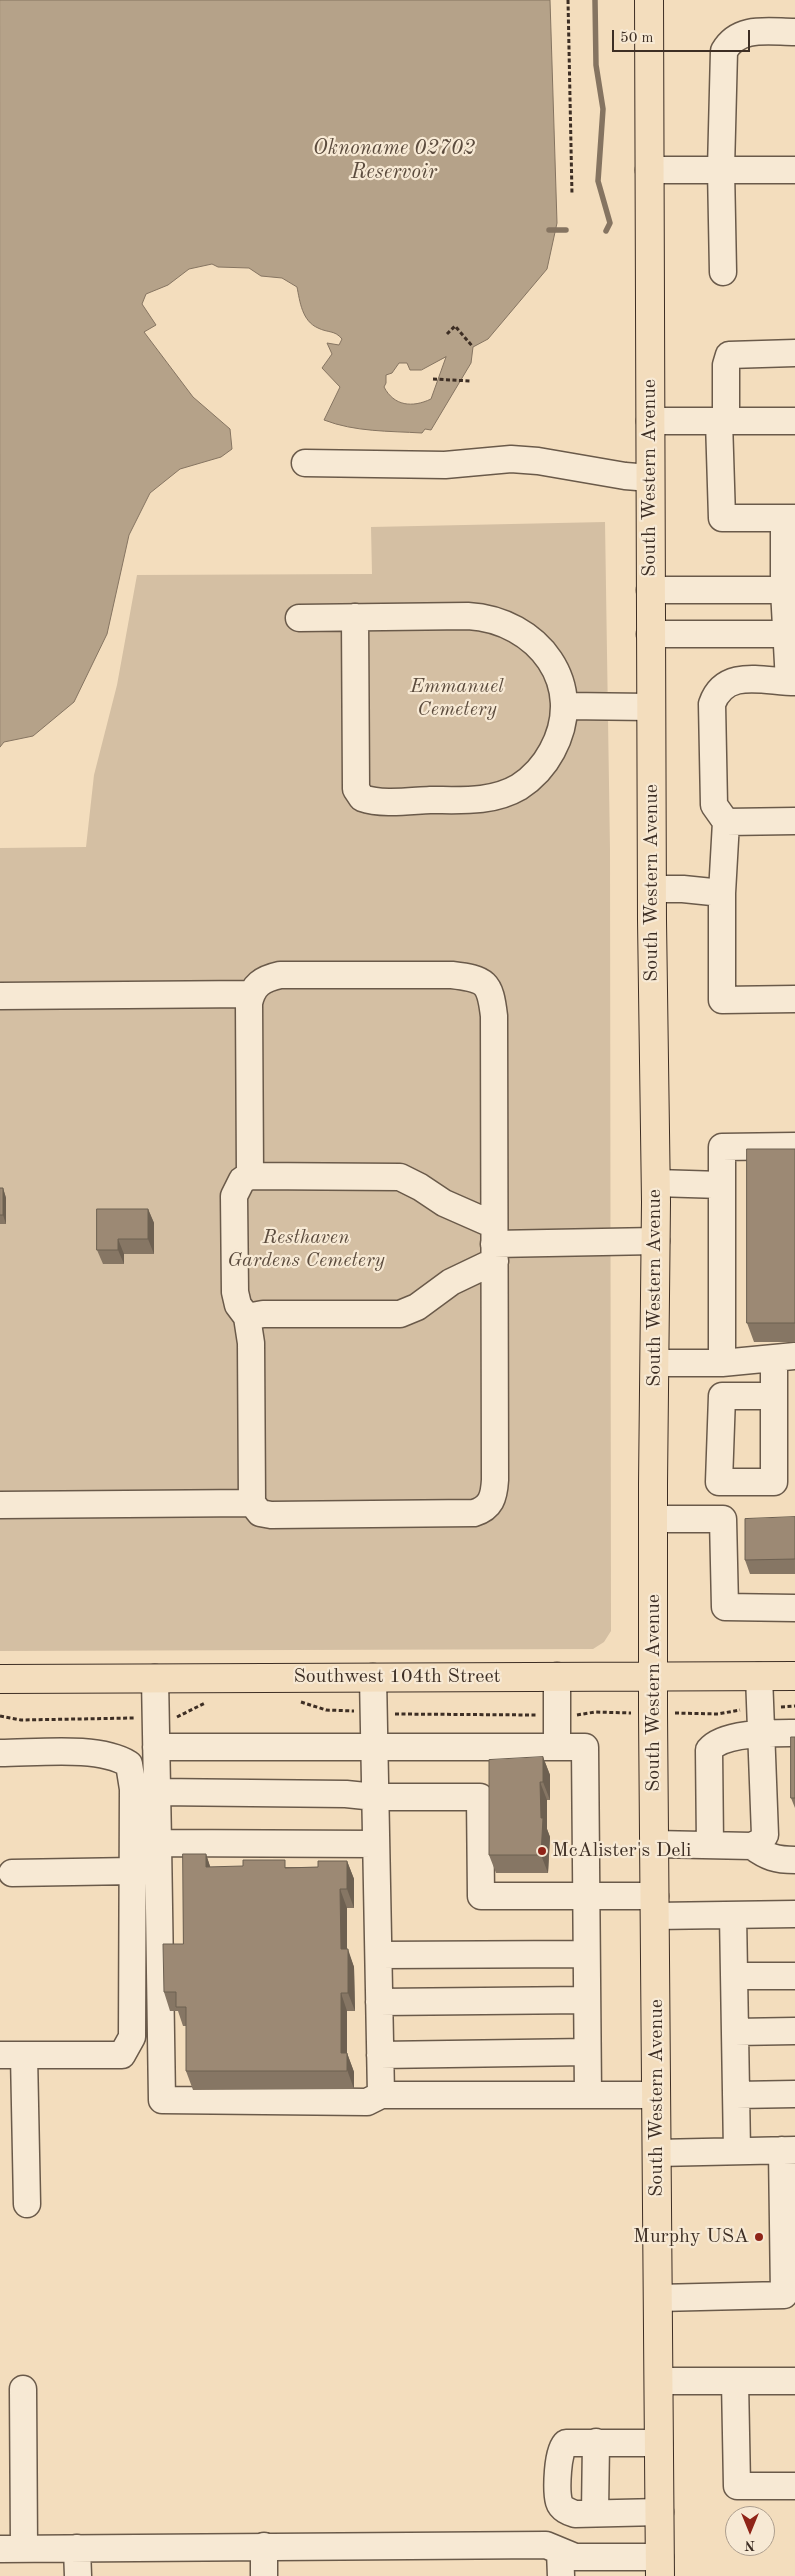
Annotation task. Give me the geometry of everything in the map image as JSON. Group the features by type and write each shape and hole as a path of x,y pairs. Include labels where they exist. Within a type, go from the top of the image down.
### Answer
{"main road":[{"name":"South Western Avenue","path":"650,0 650,634 656,1183 653,1519 654,1844 660,2567"},
{"name":"Southwest 104th Street","path":"0,1680 795,1676"}],"street":[{"path":"723,272 721,169 724,51 730,40 742,34 795,32"},
{"path":"650,170 795,170"},
{"path":"795,353 729,354 726,365 723,421 722,518 790,518 792,682 741,680 726,684 715,696 712,704 714,805 726,822 722,893 722,1000 795,999"},
{"path":"650,421 795,421"},
{"path":"305,463 445,465 511,459 538,461 625,476 650,478"},
{"path":"650,590 790,590"},
{"path":"299,618 355,617 468,616 488,618 505,623 528,635 544,652 560,683 565,706 560,731 546,762 533,777 518,787 504,794 476,800 382,801 362,798 356,788 355,617"},
{"path":"650,634 791,634"},
{"path":"565,706 651,707"},
{"path":"726,822 795,821"},
{"path":"652,889 684,889 722,893"},
{"path":"250,1176 249,1003 254,987 280,975 452,975 478,979 485,983 490,991 494,1016 494,1243 495,1480 489,1505 482,1510 464,1514 271,1515 260,1513 252,1503 251,1342 247,1317 238,1305 235,1292 234,1202 242,1180 250,1176 400,1177 420,1186 494,1243 656,1241"},
{"path":"0,996 251,994"},
{"path":"722,1363 722,1147 795,1146"},
{"path":"656,1183 722,1185"},
{"path":"247,1317 263,1314 400,1314 418,1307 451,1282 494,1243"},
{"path":"655,1363 722,1363 784,1357 774,1396 785,1482 720,1482 722,1396 774,1396"},
{"path":"0,1505 252,1503"},
{"path":"653,1519 750,1519"},
{"path":"724,1519 726,1607 795,1608"},
{"path":"557,1747 558,1676"},
{"path":"654,1844 752,1846 760,1842 765,1835 759,1676"},
{"path":"373,1677 381,2095"},
{"path":"155,1678 162,2100 367,2102 381,2095 656,2095"},
{"path":"710,1845 709,1750 718,1741 762,1733 795,1733"},
{"path":"156,1747 374,1745 585,1747 588,2095"},
{"path":"0,1753 100,1753 117,1757 129,1764 133,1789 132,2037 122,2055 12,2055 28,2204"},
{"path":"157,1792 346,1794 376,1797 480,1797 481,1896 586,1896 733,1915 795,1914"},
{"path":"158,1843 376,1844"},
{"path":"752,1846 767,1857 778,1860 795,1860"},
{"path":"12,1873 133,1871"},
{"path":"733,1915 737,2151"},
{"path":"379,1955 586,1954"},
{"path":"734,1976 795,1976"},
{"path":"380,2002 587,2000"},
{"path":"735,2032 795,2031"},
{"path":"380,2055 587,2052"},
{"path":"736,2094 795,2094"},
{"path":"657,2153 789,2150 776,2289 658,2298"},
{"path":"659,2381 795,2381"},
{"path":"735,2381 737,2486 795,2486"},
{"path":"23,2389 12,2548 546,2545 561,2563 575,2557 660,2567"},
{"path":"595,2513 596,2442"},
{"path":"659,2443 566,2443 562,2446 559,2454 560,2504 567,2512 660,2512"},
{"path":"264,2546 264,2576"},
{"path":"78,2548 78,2576"}],"path":[{"path":"568,0 572,195"},
{"path":"447,334 455,326 473,347"},
{"path":"433,379 470,381"}],"green space":[{"name":"Resthaven Gardens Cemetery","path":"605,522 610,850 611,1631 604,1642 593,1649 0,1651 0,848 86,847 94,775 117,685 137,575 372,574 371,527"}],"water":[{"name":"Oknoname 02702 Reservoir","path":"0,0 550,0 557,223 547,269 488,339 473,347 471,363 431,430 425,429 422,433 372,430 348,427 324,420 340,387 322,368 332,354 327,343 339,345 342,339 334,333 322,330 308,321 299,299 297,287 282,278 261,276 249,268 218,267 212,264 189,269 168,285 146,294 142,304 156,325 144,332 193,397 230,429 232,449 221,457 180,469 150,493 129,535 107,634 74,702 33,736 4,742 0,747","holes":["446,357 431,399 417,404 398,402 384,387 386,375 392,373 399,363 407,363 410,370 421,370"]}],"building":[{"path":"747,1149 795,1149 795,1323 747,1323"},
{"path":"0,1188 3,1188 3,1215 0,1215"},
{"path":"97,1209 148,1209 148,1239 118,1239 118,1250 97,1250"},
{"path":"795,1517 795,1559 745,1560 745,1519"},
{"path":"791,1737 795,1737 795,1798 791,1798"},
{"path":"543,1757 543,1782 540,1782 541,1818 543,1818 541,1855 489,1855 489,1760"},
{"path":"183,1854 206,1854 206,1867 243,1866 243,1860 285,1860 285,1868 318,1867 318,1861 347,1861 347,1889 340,1889 341,1949 348,1949 348,1993 341,1993 341,2053 347,2053 347,2071 186,2071 186,2007 176,2007 176,1992 164,1992 163,1944 183,1944"}],"waterway":[{"path":"595,0 596,65 603,109 598,181 610,223 606,231"},
{"path":"549,230 566,230"}],"place":[{"name":"McAlister's Deli","path":"542,1851"},
{"name":"Murphy USA","path":"759,2237"}],"park label":[{"name":"Emmanuel Cemetery","path":"457,698"}]}
